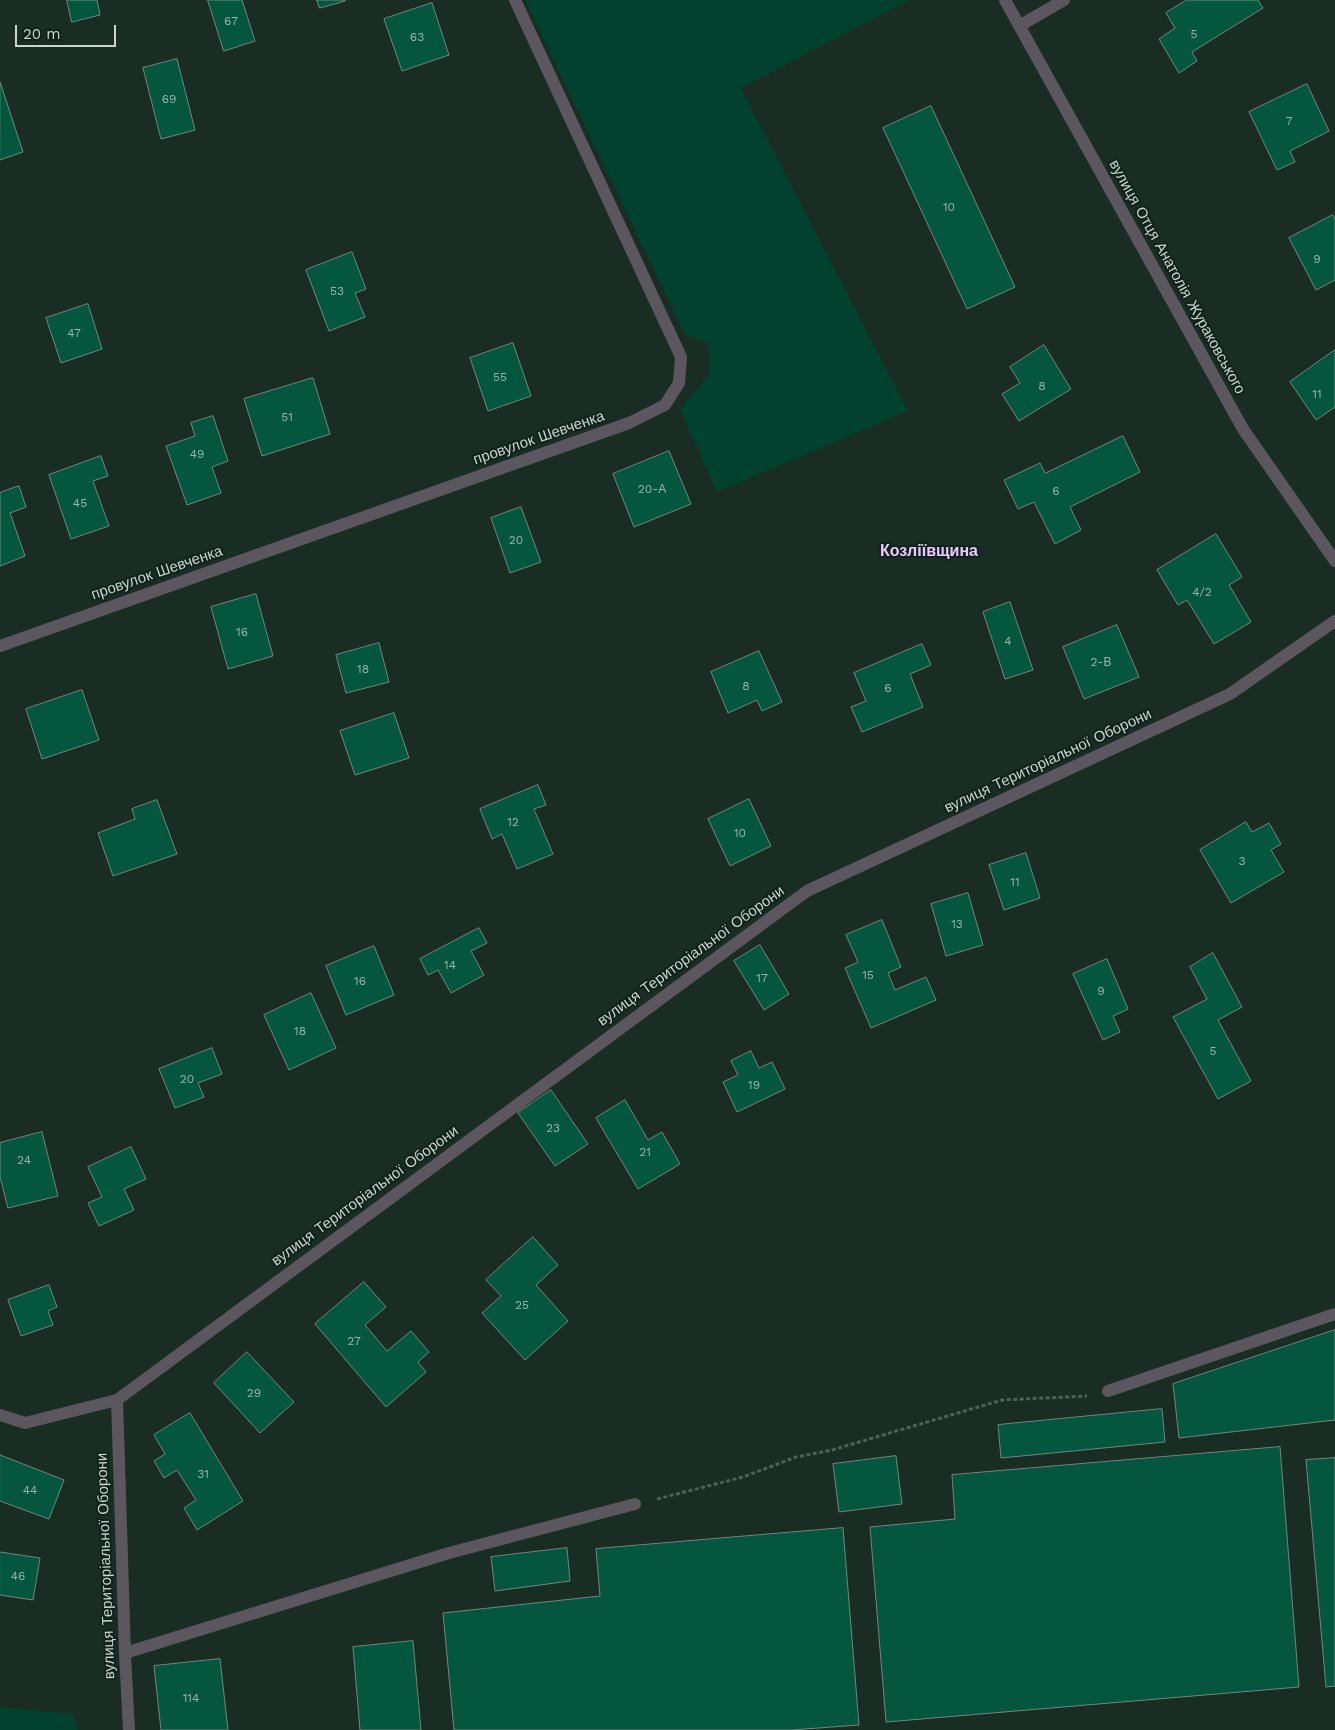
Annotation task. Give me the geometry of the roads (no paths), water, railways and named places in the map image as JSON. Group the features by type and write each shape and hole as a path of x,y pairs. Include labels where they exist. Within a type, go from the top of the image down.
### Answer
{"street":[{"name":"провулок Шевченка","path":"0,646 629,423 666,405 679,383 681,356 515,0"},
{"name":"вулиця Отця Анатолія Жураковського","path":"1005,0 1243,429 1335,561"},
{"path":"1019,26 1064,0"},
{"name":"вулиця Територіальної Оборони","path":"0,1416 25,1423 117,1400 807,890 1230,694 1335,621"},
{"path":"1108,1392 1335,1314"},
{"name":"вулиця Територіальної Оборони","path":"117,1400 125,1654 130,1730"},
{"path":"125,1654 449,1553 635,1504"}],"district":[{"name":"Козліївщина","path":"929,551"}]}
